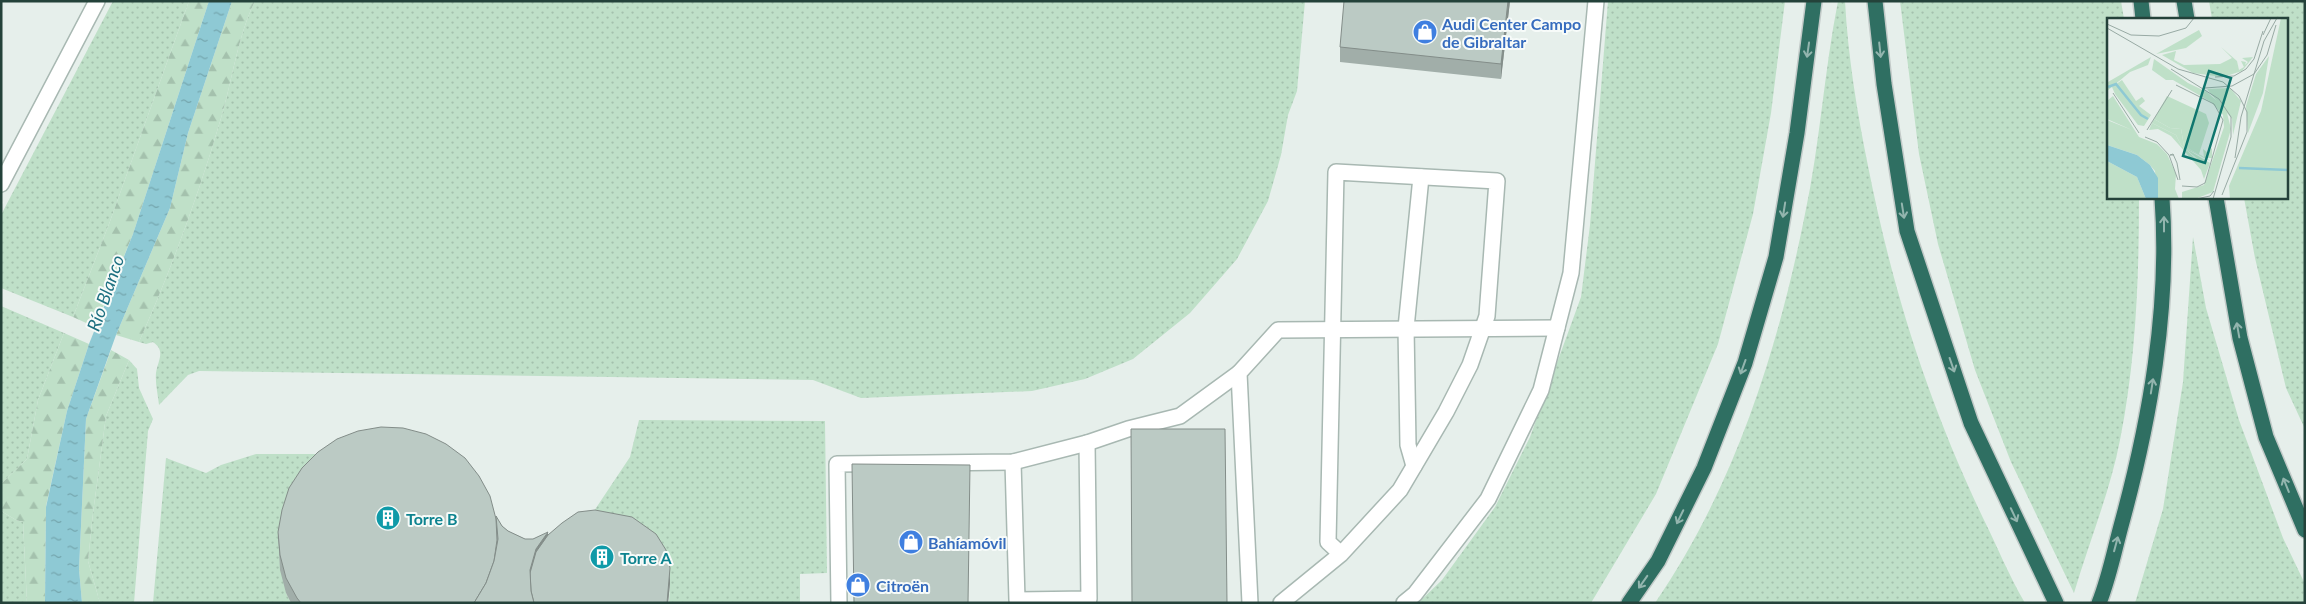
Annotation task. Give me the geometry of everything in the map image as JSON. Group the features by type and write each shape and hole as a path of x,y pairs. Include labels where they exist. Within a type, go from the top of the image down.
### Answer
{"highway":[{"path":"1629,603 1658,561 1704,468 1745,363 1776,257 1796,133 1814,1"},
{"path":"1875,1 1884,84 1906,231 1971,423 2056,603"},
{"path":"2141,1 2143,18"},
{"path":"2184,1 2188,18"},
{"path":"2101,597 2132,484 2152,385 2163,297 2162,199"},
{"path":"2216,199 2242,347 2266,437 2305,530"}],"street":[{"path":"1,184 97,1"},
{"path":"1404,603 1414,594 1488,499 1542,390 1571,273 1596,1"},
{"path":"1281,603 1341,554 1400,490 1446,412 1470,365 1487,316 1497,180 1336,172 1328,542 1341,554"},
{"path":"1414,466 1408,445 1406,328 1421,177"},
{"path":"839,603 837,464 1013,462 1180,416 1239,373 1278,330 1483,327 1557,328"},
{"path":"1239,373 1250,603"},
{"path":"1013,462 1017,600 1089,599 1087,443"}],"green space":[{"path":"113,1 189,1 109,224 73,317 1,288 1,215"},
{"path":"189,1 209,1 133,234 95,327 73,317 109,224"},
{"path":"232,1 255,1 244,28 221,118 194,203 139,342 116,335 170,208 188,133"},
{"path":"255,1 1305,1 1297,91 1288,115 1281,155 1268,201 1237,259 1190,313 1133,359 1085,379 1032,391 861,398 813,380 199,371 188,375 159,405 156,373 160,352 157,345 153,342 146,344 139,342 194,203 225,104 244,28"},
{"path":"1608,1 1785,1 1771,113 1753,214 1718,344 1656,494 1591,603 1418,603 1442,580 1495,507 1530,437 1581,297 1590,225"},
{"path":"1838,1 1845,1 1848,43 1868,166 1889,258 1914,346 1945,432 1963,475 2008,572 2025,603 1655,603 1683,559 1708,513 1750,416 1767,367 1794,265 1805,214 1815,161"},
{"path":"1900,1 2121,1 2124,18 2107,18 2107,199 2139,199 2136,319 2130,380 2116,459 2074,593 2011,462 1975,370 1938,244 1919,154"},
{"path":"2209,1 2305,1 2305,429 2286,388 2255,258 2244,199 2288,199 2288,18 2212,18"},
{"path":"2193,237 2206,308 2239,420 2283,538 2305,584 2305,603 2135,603 2163,509 2183,382"},
{"path":"1,306 64,333 38,400 27,459 1,484"},
{"path":"64,333 89,344 67,411 46,506 45,603 27,603 23,522 1,511 1,484 27,459 38,400"},
{"path":"111,350 129,360 106,416 93,513 88,561 100,603 82,603 79,569 86,419"},
{"path":"129,360 137,369 139,388 153,419 148,431 134,603 100,603 88,561 93,513 106,416"},
{"path":"639,420 825,421 827,573 800,574 800,603 669,603 670,583 588,520 630,457"},
{"path":"256,454 337,454 286,593 291,603 153,603 166,458 206,473 221,465"},
{"path":"1,511 23,522 27,603 1,603"}],"water":[{"path":"209,1 232,1 188,133 170,208 116,335 86,419 79,569 82,603 45,603 46,507 67,411 89,344 133,234"}],"building":[{"name":"Audi Center Campo de Gibraltar","path":"1344,1 1508,1 1501,64 1340,47"},
{"name":"Torre B","path":"381,427 403,428 426,434 446,444 465,458 479,476 490,496 496,519 497,540 494,561 486,583 474,603 301,603 286,578 280,555 278,532 289,488 302,468 318,452 337,439 358,431"},
{"path":"1131,429 1225,429 1227,603 1132,603"},
{"name":"Bahíamóvil","path":"852,464 970,465 968,603 854,603"},
{"name":"Torre A","path":"595,510 632,517 656,534 666,550 670,568 667,603 534,603 530,573 536,552 548,535 562,523 578,512"},
{"path":"496,516 502,526 508,531 525,539 533,539 548,532 536,549 530,570 531,591 534,603 474,603 486,583 494,561 498,539"}],"place":[{"name":"Audi Center Campo de Gibraltar","path":"1425,32"},
{"name":"Torre B","path":"388,518"},
{"name":"Bahíamóvil","path":"911,542"},
{"name":"Torre A","path":"602,557"},
{"name":"Citroën","path":"858,585"}],"water label":[{"name":"Río Blanco","path":"105,293"}]}
